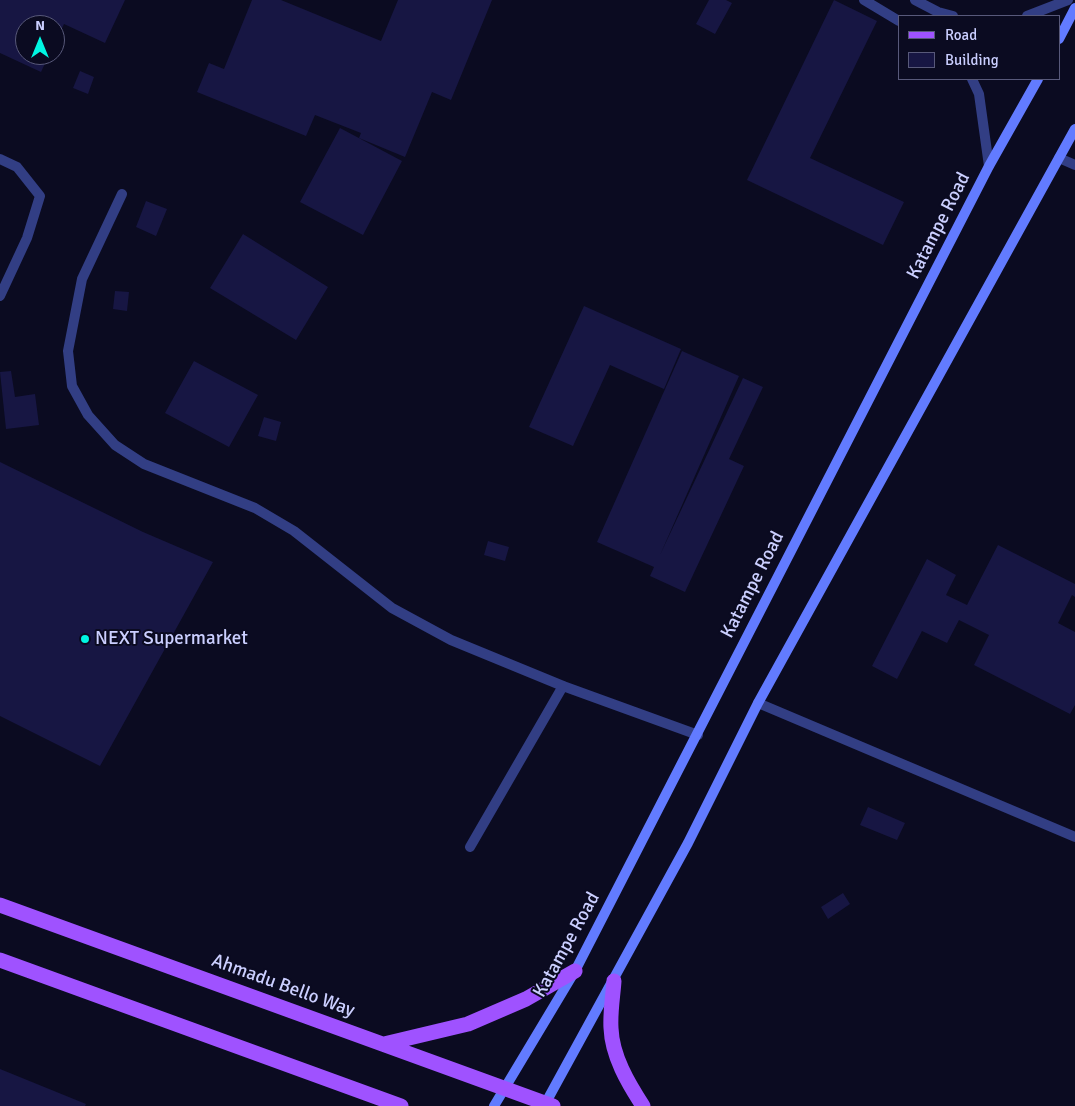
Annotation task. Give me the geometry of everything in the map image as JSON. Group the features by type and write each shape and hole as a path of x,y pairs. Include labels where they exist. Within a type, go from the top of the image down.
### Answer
{"main road":[{"path":"1060,38 1075,8"},
{"name":"Katampe Road","path":"494,1106 575,971 698,734 720,686 990,166 1037,80"},
{"path":"547,1105 688,843 758,703 1075,129"},
{"name":"Ahmadu Bello Way","path":"0,905 504,1087 547,1105"},
{"path":"0,960 401,1106"},
{"path":"383,1044 468,1024 526,999 575,971"},
{"path":"614,981 611,1028 617,1058 630,1086 643,1106"},
{"path":"364,1093 373,1106"}],"street":[{"path":"864,0 898,20"},
{"path":"915,0 951,15"},
{"path":"1030,15 1068,0"},
{"path":"972,80 979,94 990,166"},
{"path":"1059,158 1075,165"},
{"path":"0,159 17,167 40,196 27,238 0,296"},
{"path":"122,194 82,279 68,351 72,386 88,415 116,445 144,464 255,508 294,531 392,608 451,640 563,686 698,734"},
{"path":"470,847 563,686"},
{"path":"758,703 1075,837"}],"building":[{"path":"0,0 125,0 105,43 65,24 65,15 15,15 15,60 0,53"},
{"path":"252,0 281,0 381,41 398,0 492,0 451,100 432,92 405,157 359,138 361,133 315,115 306,136 197,92 209,63 224,69"},
{"path":"709,0 726,0 732,3 715,34 696,24"},
{"path":"834,0 877,21 810,158 904,202 883,245 747,180"},
{"path":"26,65 44,65 41,72"},
{"path":"80,71 94,77 88,94 73,88"},
{"path":"340,128 402,161 363,235 300,202"},
{"path":"146,201 167,209 156,236 136,227"},
{"path":"243,234 328,287 296,340 210,288"},
{"path":"115,291 129,292 127,311 113,309"},
{"path":"584,306 681,349 664,389 610,365 573,446 529,427"},
{"path":"682,351 739,376 660,555 743,378 763,387 729,459 744,466 685,592 650,576 654,567 597,542"},
{"path":"194,361 258,395 229,447 165,413"},
{"path":"11,371 15,397 35,394 39,425 6,429 0,372"},
{"path":"264,417 281,422 276,441 258,436"},
{"name":"NEXT Supermarket","path":"0,462 143,532 213,562 100,766 0,716"},
{"path":"488,541 509,547 505,561 484,555"},
{"path":"998,545 1075,584 1075,597 1072,595 1058,623 1075,632 1075,705 1070,714 974,665 989,635 959,620 947,643 922,631 897,679 872,666 927,559 956,575 946,595 967,605"},
{"path":"868,807 905,823 897,840 860,825"},
{"path":"843,893 850,904 828,919 821,907"},
{"path":"0,1069 86,1104 85,1106 0,1106"}],"place":[{"name":"NEXT Supermarket","path":"85,639"}]}
